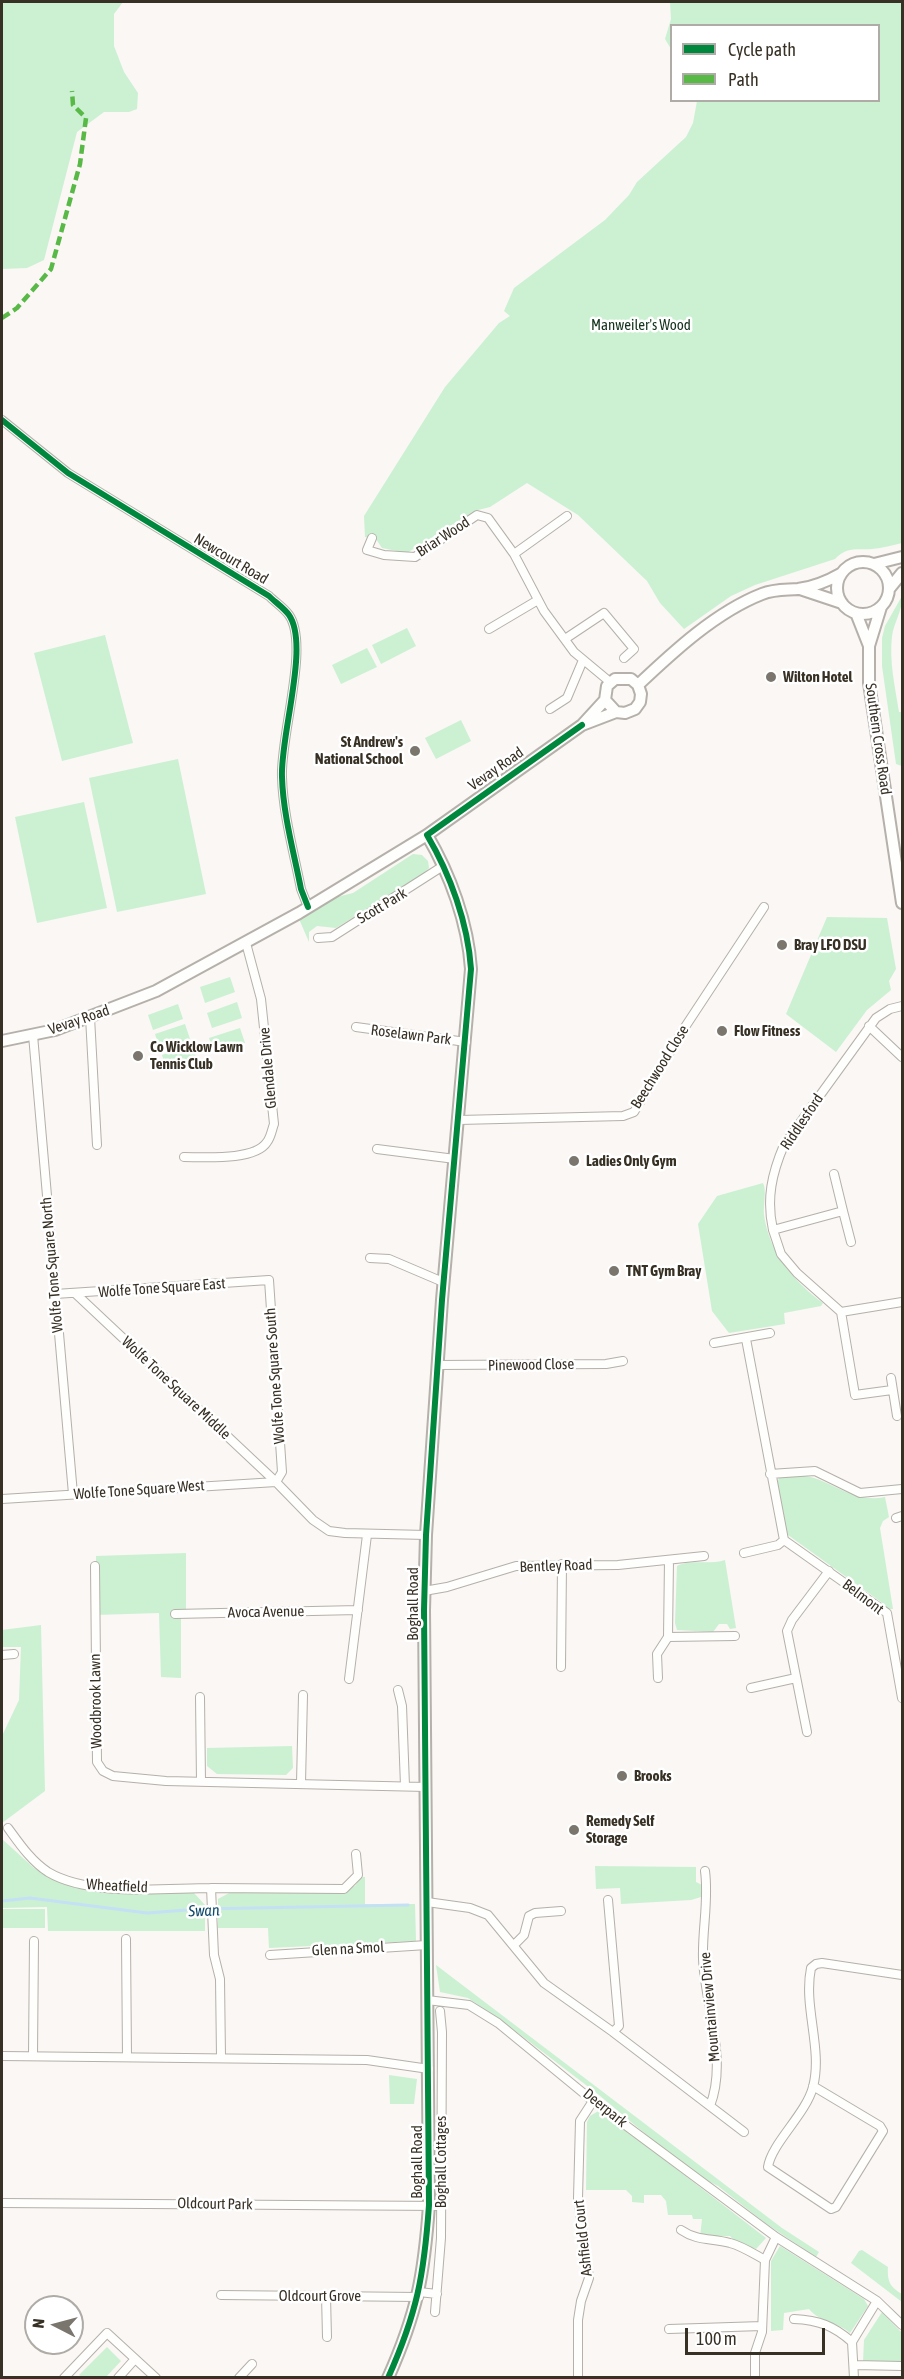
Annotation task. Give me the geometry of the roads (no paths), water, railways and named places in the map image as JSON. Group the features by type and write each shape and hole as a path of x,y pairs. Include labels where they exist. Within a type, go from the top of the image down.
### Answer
{"main road":[{"path":"610,682 626,677 638,685 727,612 775,590 799,589 825,582 855,563 874,564 903,556"},
{"path":"874,564 884,573 889,589"},
{"path":"842,573 837,589 842,603"},
{"path":"799,589 842,603 856,613 867,613 881,607 889,589 903,573"},
{"name":"Southern Cross Road","path":"881,607 869,646 869,683 903,903"},
{"name":"Southern Cross Road","path":"856,613 869,646"},
{"name":"Vevay Road","path":"2,1041 33,1035 90,1017 156,991 308,907 427,835 582,725 605,700 605,692 610,682"},
{"name":"Vevay Road","path":"582,725 616,712 628,713 638,706 641,698 638,685"},
{"path":"605,700 616,712"},
{"name":"Boghall Road","path":"388,2378 410,2327 419,2294 425,2258 429,2205 435,2100 429,2069 427,2000 424,1591 443,1282 466,1042 470,956 443,866 427,835"}],"street":[{"name":"Newcourt Road","path":"2,420 68,473 269,596 290,616 296,634 297,670 283,737 282,778 301,889 308,907"},
{"name":"Briar Wood","path":"372,538 368,550 384,555 416,557 477,515 488,518 514,554 538,600 565,639 583,660 610,682"},
{"path":"514,554 567,516"},
{"path":"489,630 538,600"},
{"path":"565,639 604,613 634,649 624,658"},
{"path":"550,709 567,698 583,660"},
{"name":"Scott Park","path":"318,938 332,937 443,866"},
{"name":"Beechwood Close","path":"459,1120 622,1116 634,1112 685,1028 764,907"},
{"name":"Glendale Drive","path":"183,1157 224,1157 259,1150 268,1142 274,1124 261,999 246,943"},
{"name":"Riddlesford","path":"841,1312 791,1267 781,1254 769,1212 775,1166 784,1144 869,1026 890,1009 903,1006"},
{"path":"90,1017 97,1145"},
{"path":"869,1026 903,1057"},
{"name":"Roselawn Park","path":"356,1027 466,1042"},
{"name":"Wolfe Tone Square North","path":"33,1035 73,1494"},
{"path":"377,1149 455,1159"},
{"path":"834,1174 851,1242"},
{"path":"773,1230 843,1211"},
{"path":"370,1258 389,1259 443,1282"},
{"name":"Wolfe Tone Square East","path":"55,1294 269,1280"},
{"name":"Wolfe Tone Square South","path":"269,1280 282,1472 276,1482"},
{"name":"Wolfe Tone Square Middle","path":"76,1294 276,1482"},
{"path":"892,1390 855,1395 841,1312 903,1302"},
{"path":"714,1343 771,1333"},
{"path":"744,1553 778,1545 784,1540 746,1339"},
{"name":"Pinewood Close","path":"438,1365 606,1364 623,1360"},
{"path":"891,1378 897,1416"},
{"path":"770,1474 815,1471 860,1493 903,1489"},
{"path":"276,1482 299,1507 329,1531 367,1535 426,1535"},
{"name":"Wolfe Tone Square West","path":"2,1498 276,1482"},
{"path":"349,1679 367,1535"},
{"name":"Belmont","path":"784,1540 887,1613 903,1698"},
{"name":"Bentley Road","path":"424,1591 447,1587 516,1566 562,1563 618,1565 704,1556"},
{"path":"658,1678 657,1654 668,1637 669,1560"},
{"path":"561,1667 562,1563"},
{"name":"Woodbrook Lawn","path":"95,1566 97,1762 103,1771 113,1776 201,1782 426,1787"},
{"name":"Belmont","path":"807,1732 787,1631 792,1620 829,1571"},
{"name":"Avoca Avenue","path":"175,1614 358,1610"},
{"path":"668,1637 735,1636"},
{"path":"2,1655 14,1654"},
{"path":"751,1688 796,1678"},
{"path":"398,1690 402,1706 405,1786"},
{"path":"301,1783 303,1695"},
{"path":"200,1697 201,1782"},
{"name":"Wheatfield","path":"8,1828 26,1852 48,1871 75,1883 122,1888 344,1889 358,1875 356,1854"},
{"name":"Mountainview Drive","path":"705,1871 708,1892 703,1959 715,2044 716,2092 710,2106"},
{"path":"212,1888 214,1955 220,1979 221,2057"},
{"path":"608,1900 619,2014 619,2026 613,2032"},
{"path":"427,1902 483,1912 514,1945 544,1983 613,2032 744,2132"},
{"path":"514,1945 524,1935 529,1916 535,1913 561,1911"},
{"path":"126,1939 127,2056"},
{"path":"33,2055 34,1941"},
{"name":"Glen na Smol","path":"270,1955 427,1945"},
{"path":"813,2086 880,2126 883,2131 836,2206 831,2209 770,2171 768,2167 808,2101 813,2086 815,2062 811,1968 822,1963 903,1975"},
{"name":"Deerpark","path":"427,2000 469,2005 498,2023 593,2101 776,2237 877,2301 903,2325"},
{"name":"Boghall Cottages","path":"435,2312 441,2206 435,2100 442,2032 440,2011"},
{"path":"2,2056 367,2060 429,2069"},
{"name":"Ashfield Court","path":"578,2378 578,2320 581,2301 589,2278 578,2198 580,2121 593,2101"},
{"name":"Oldcourt Park","path":"2,2203 441,2206"},
{"path":"681,2230 695,2239 734,2244 765,2260"},
{"path":"755,2378 755,2354 762,2326 765,2260 776,2237"},
{"name":"Oldcourt Grove","path":"221,2295 437,2294"},
{"path":"326,2296 327,2337"},
{"path":"854,2378 852,2342 877,2301"},
{"path":"794,2319 811,2320 836,2327 852,2342"},
{"path":"669,2329 762,2326"},
{"path":"64,2378 107,2333 156,2378"},
{"path":"118,2378 135,2359"},
{"path":"239,2378 252,2364"},
{"path":"855,2365 903,2366"}],"waterway":[{"name":"Swan","path":"2,1901 30,1898 147,1913 200,1909 408,1905"}],"place":[{"name":"Wilton Hotel","path":"771,677"},
{"name":"St Andrew's National School","path":"415,751"},
{"name":"Bray LFO DSU","path":"782,945"},
{"name":"Flow Fitness","path":"722,1031"},
{"name":"Co Wicklow Lawn Tennis Club","path":"138,1056"},
{"name":"Ladies Only Gym","path":"574,1161"},
{"name":"TNT Gym Bray","path":"614,1271"},
{"name":"Brooks","path":"622,1776"},
{"name":"Remedy Self Storage","path":"574,1830"}],"park label":[{"name":"Manweiler's Wood","path":"641,325"}]}
